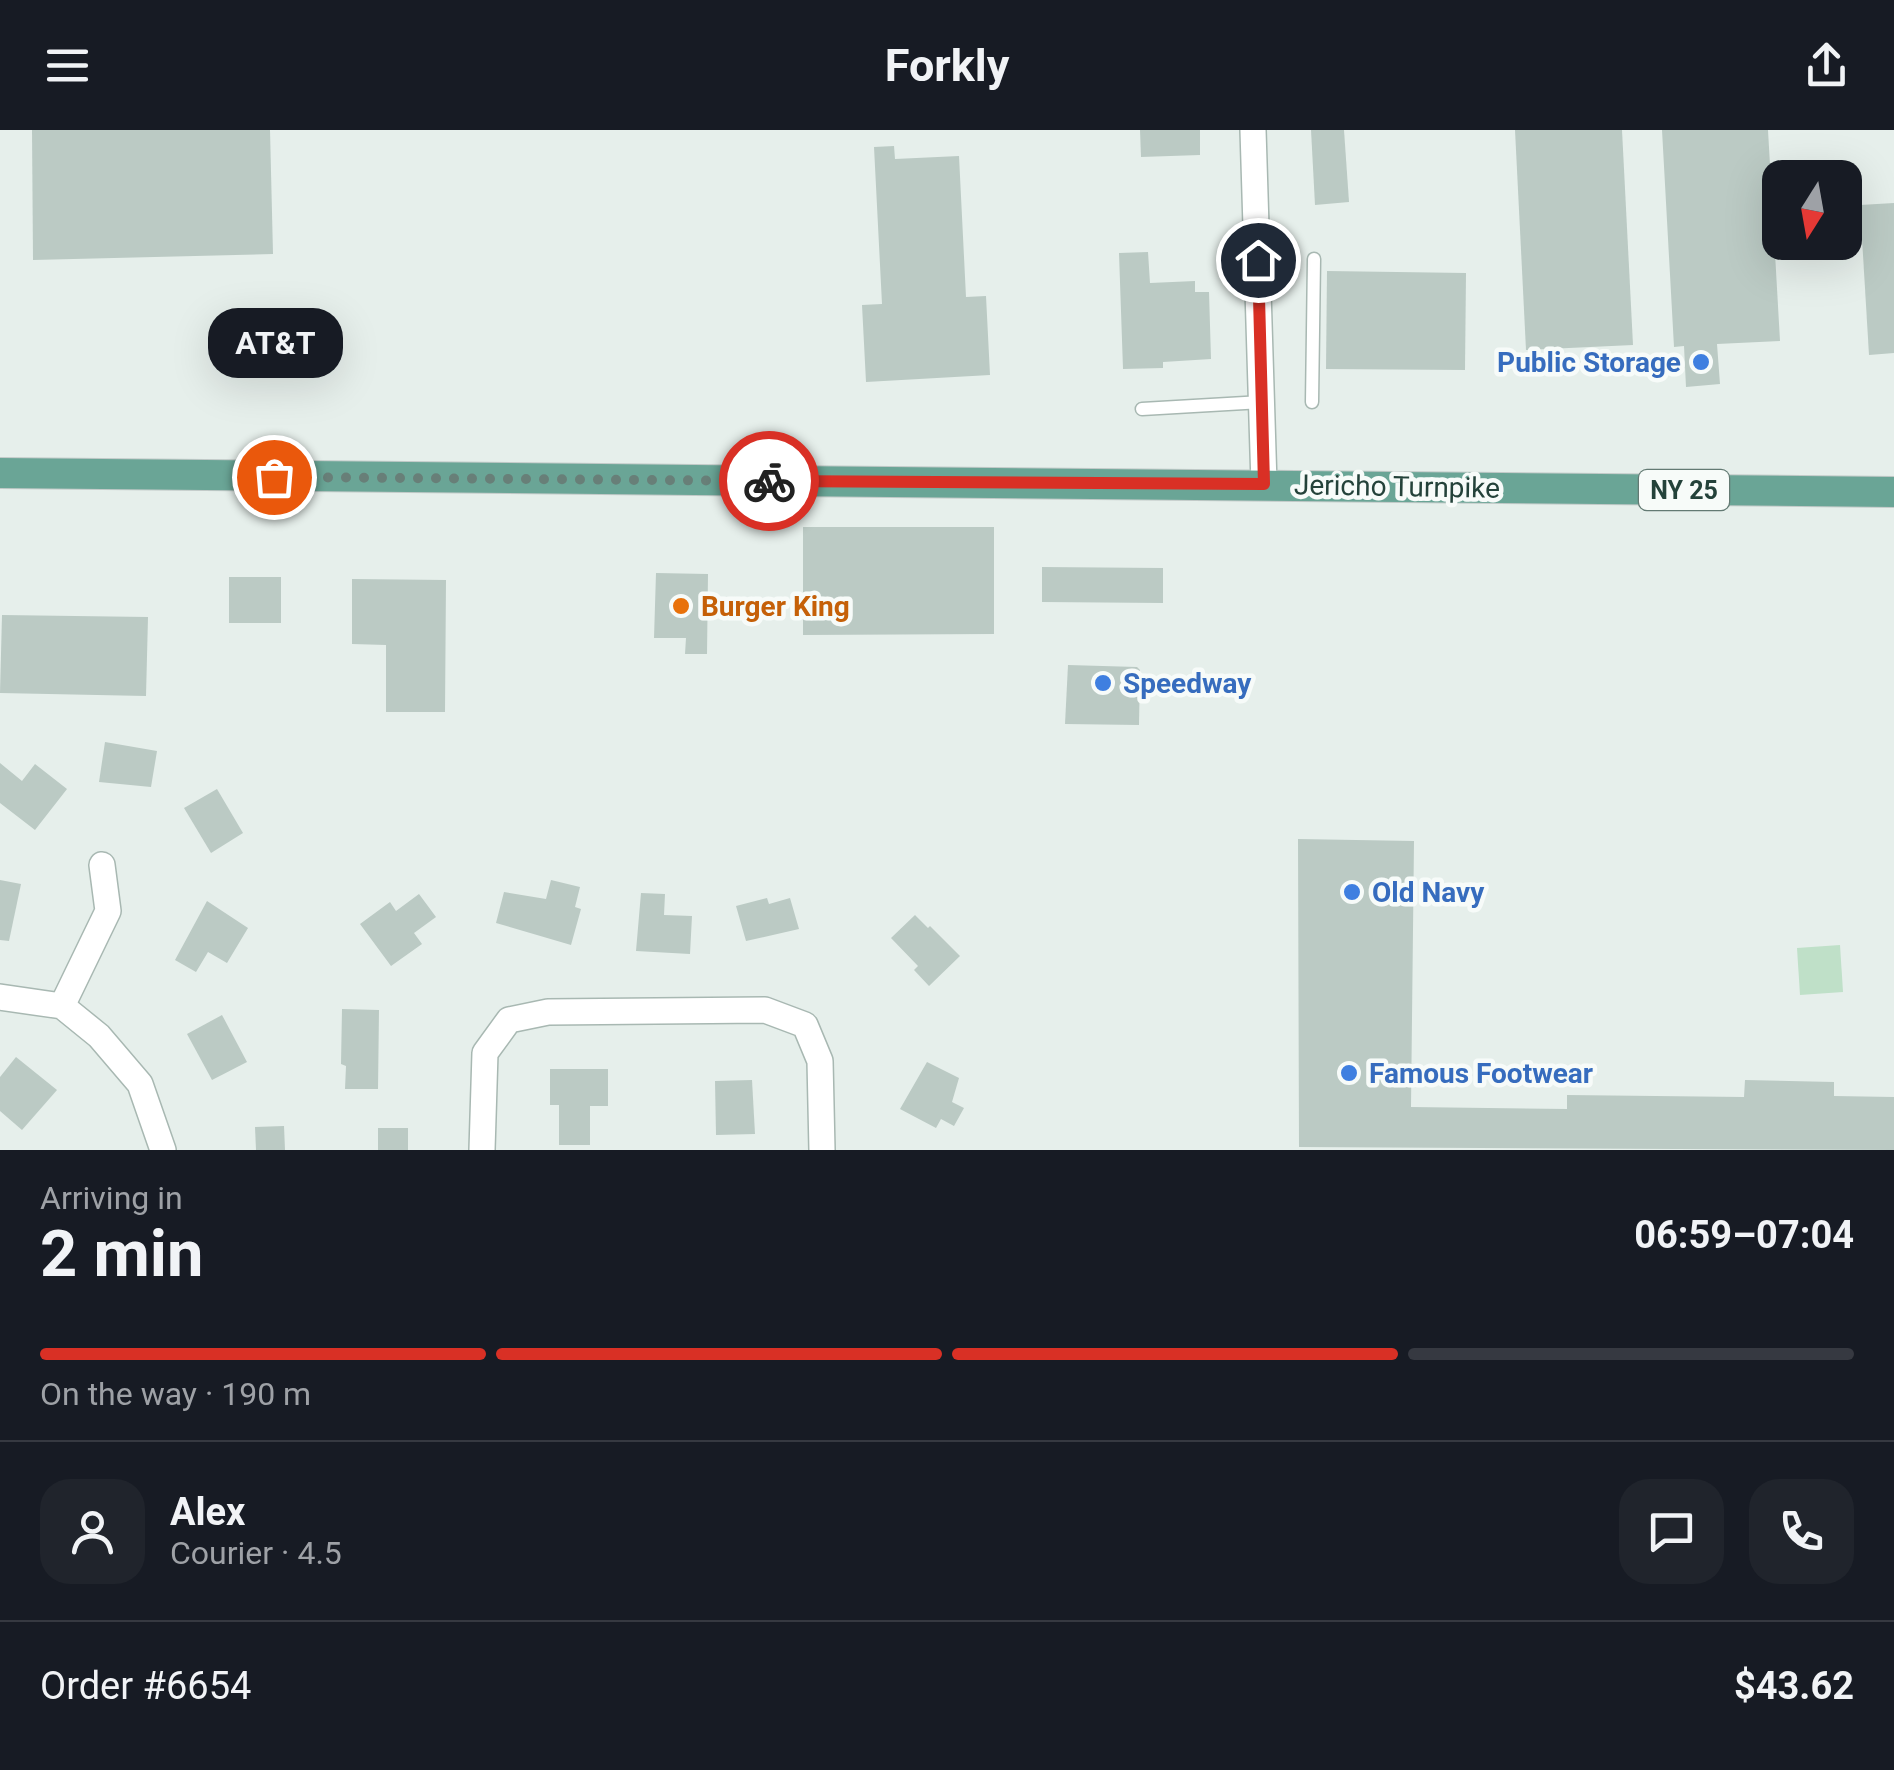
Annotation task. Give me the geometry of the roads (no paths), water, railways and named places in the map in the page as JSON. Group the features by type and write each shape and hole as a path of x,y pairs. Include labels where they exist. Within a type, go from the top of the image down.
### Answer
{"main road":[{"name":"Jericho Turnpike","path":"0,473 1894,492"}],"street":[{"path":"1253,130 1264,484"},
{"path":"62,1006 108,910 102,865"},
{"path":"0,996 62,1006 99,1036 140,1084 164,1150"},
{"path":"482,1150 485,1053 509,1020 548,1012 633,1010 765,1010 805,1025 820,1061 822,1150"}],"lane":[{"path":"1312,402 1314,259"},
{"path":"1142,409 1262,402"}],"place":[{"name":"Public Storage","path":"1701,362"},
{"name":"AT&T","path":"274,477"},
{"name":"Burger King","path":"681,606"},
{"name":"Speedway","path":"1103,683"},
{"name":"Old Navy","path":"1352,892"},
{"name":"Famous Footwear","path":"1349,1073"}]}
